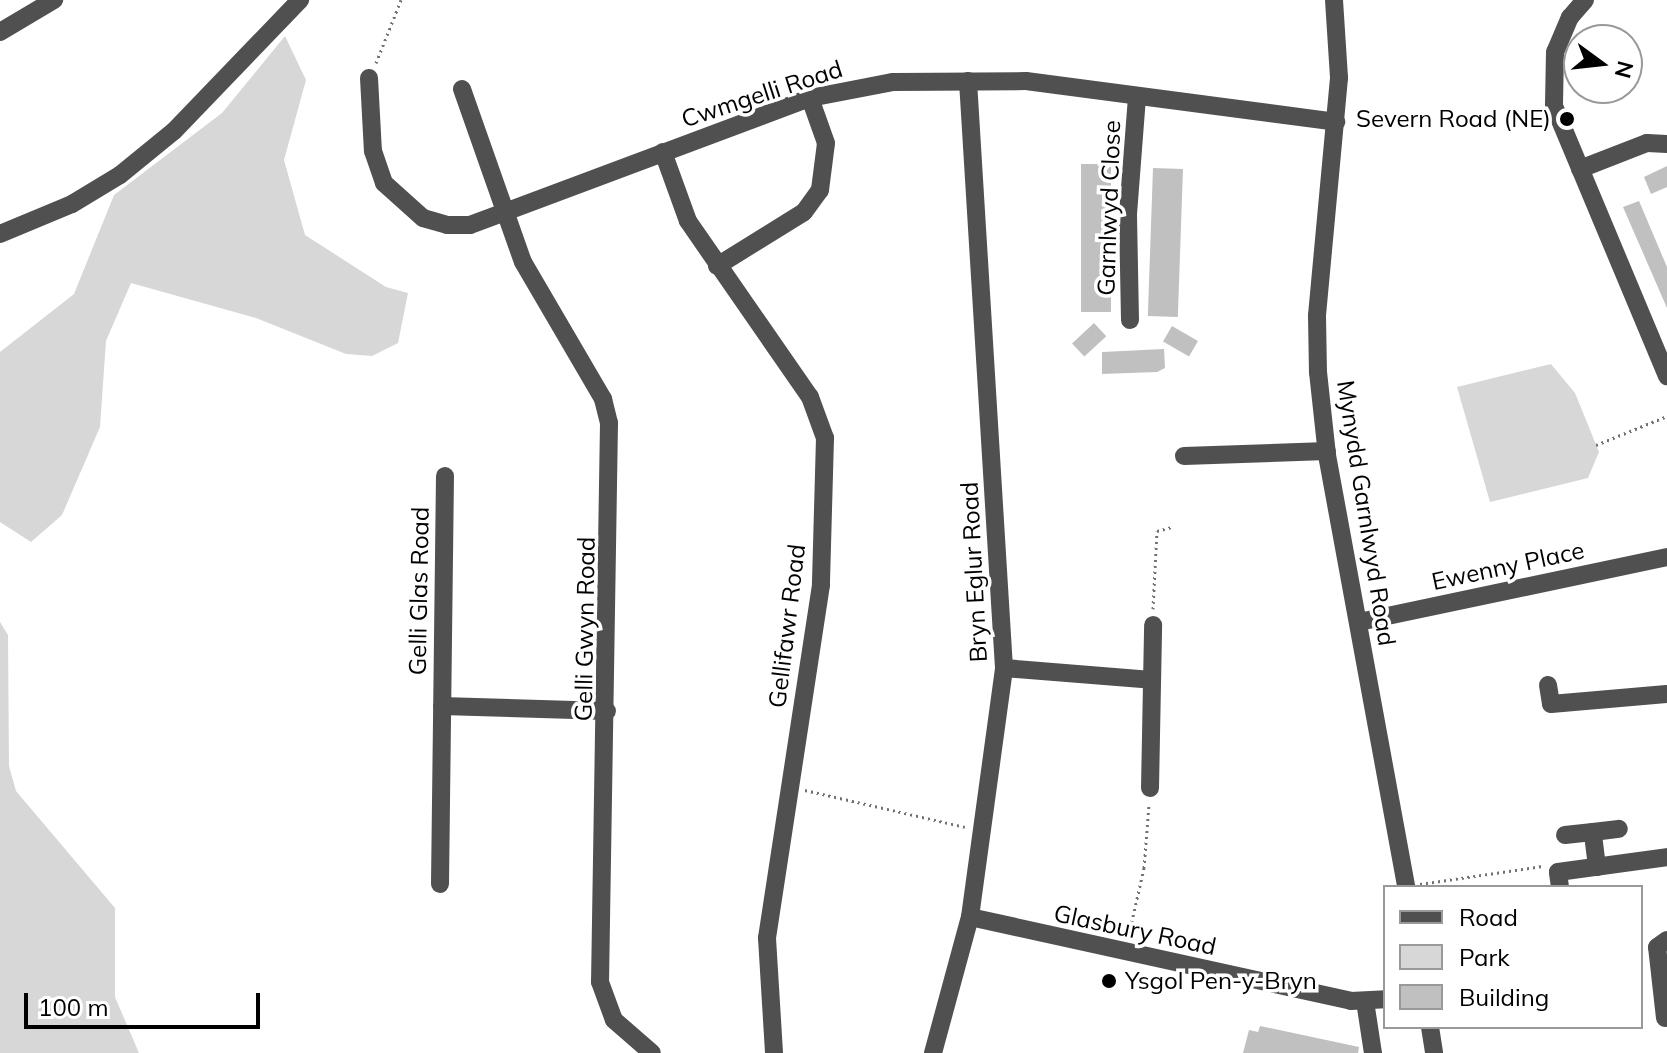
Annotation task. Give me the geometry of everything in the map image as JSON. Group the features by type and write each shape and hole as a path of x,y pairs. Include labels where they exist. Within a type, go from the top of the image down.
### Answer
{"street":[{"path":"0,32 54,0"},
{"path":"0,234 120,175 174,131 300,0"},
{"name":"Mynydd Garnlwyd Road","path":"1334,0 1336,122 1317,316 1327,451 1406,885"},
{"path":"1585,0 1561,34 1551,80 1554,106 1667,376"},
{"name":"Cwmgelli Road","path":"369,78 373,151 384,183 401,203 447,225 470,225 810,98 893,82 1026,81 1336,122"},
{"name":"Bryn Eglur Road","path":"933,1053 970,917 985,831 1004,668 968,81"},
{"name":"Gelli Gwyn Road","path":"462,89 496,198 507,211 523,262 603,399 609,423 607,711 600,982 614,1020 652,1053"},
{"name":"Garnlwyd Close","path":"1130,320 1128,214 1137,97"},
{"path":"717,266 804,212 820,190 826,143 810,98"},
{"path":"1580,169 1647,143 1667,144"},
{"name":"Gellifawr Road","path":"663,152 688,221 810,397 825,438 821,585 767,938 774,1053"},
{"path":"1184,456 1327,451"},
{"name":"Gelli Glas Road","path":"440,884 445,476"},
{"name":"Ewenny Place","path":"1359,622 1667,557"},
{"path":"1150,788 1153,625"},
{"path":"1004,668 1152,680"},
{"path":"1548,685 1551,704 1667,694"},
{"name":"Gelli Glas Road","path":"442,706 607,711"},
{"path":"1565,835 1619,829"},
{"path":"1593,832 1597,867"},
{"path":"1559,880 1597,867 1667,857"},
{"name":"Glasbury Road","path":"970,917 1125,953 1365,1001 1383,999"},
{"path":"1665,1018 1657,947 1667,940"},
{"path":"1365,1001 1373,1053"},
{"path":"1430,1029 1434,1053"}],"path":[{"path":"369,78 401,0"},
{"path":"1596,445 1667,416"},
{"path":"1153,625 1157,531 1172,527"},
{"path":"789,786 985,831"},
{"path":"1125,953 1144,868 1150,788"},
{"path":"1419,885 1543,866 1559,880"}],"green space":[{"path":"285,36 306,80 284,160 305,235 386,287 408,293 398,343 372,356 346,354 256,318 131,283 106,341 100,427 62,515 31,542 0,522 0,352 74,294 114,195 222,113"},
{"path":"1551,364 1575,393 1599,452 1588,478 1490,502 1457,387"},
{"path":"0,622 8,635 9,766 16,791 115,908 115,997 139,1053 0,1053"}],"building":[{"path":"1081,164 1111,164 1111,312 1081,312"},
{"path":"1667,166 1667,187 1651,194 1644,177"},
{"path":"1153,168 1183,169 1178,317 1148,316"},
{"path":"1639,201 1667,267 1667,308 1623,207"},
{"path":"1094,323 1106,336 1084,357 1072,343"},
{"path":"1172,326 1198,341 1189,357 1163,342"},
{"path":"1164,349 1165,368 1157,372 1102,374 1102,352"},
{"path":"1260,1026 1359,1047 1358,1053 1243,1053 1249,1030 1258,1032"}],"place":[{"name":"Severn Road (NE)","path":"1567,119"},
{"name":"Ysgol Pen-y-Bryn","path":"1109,981"}]}
